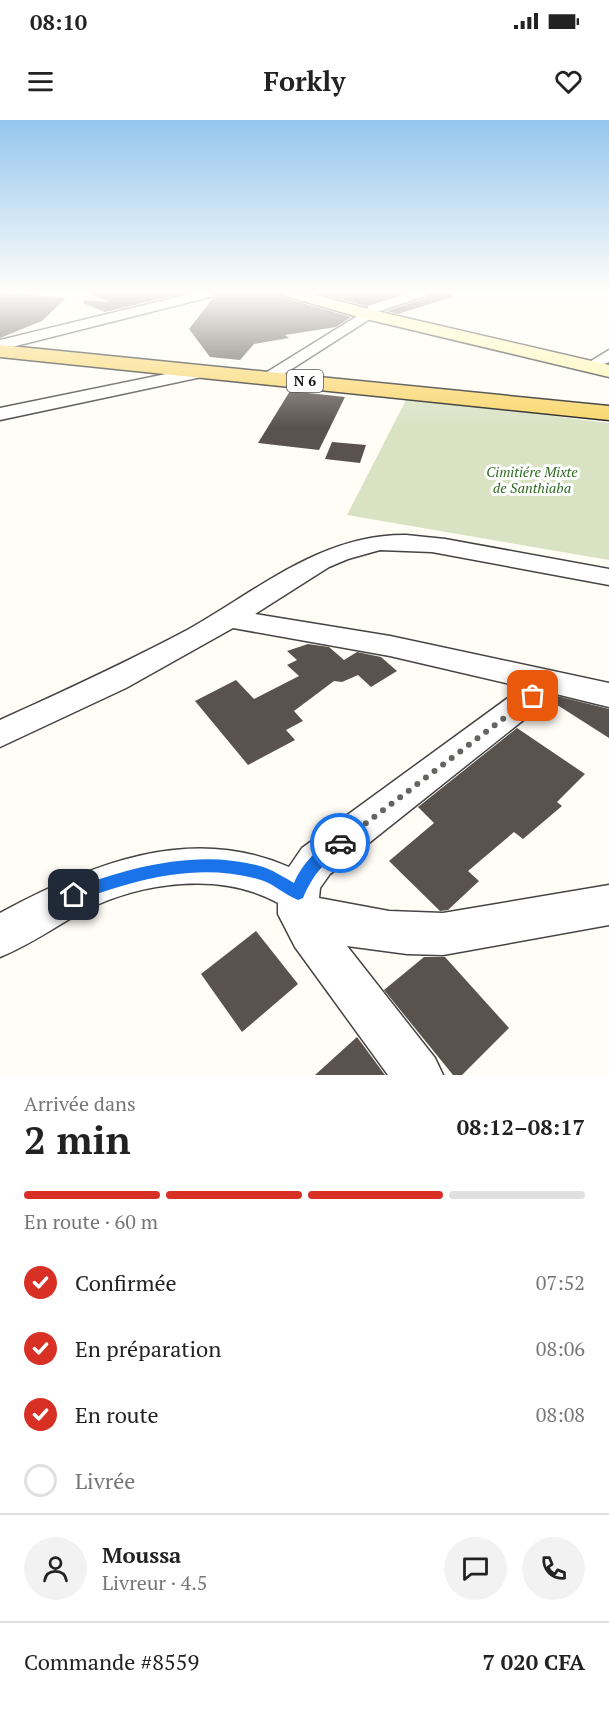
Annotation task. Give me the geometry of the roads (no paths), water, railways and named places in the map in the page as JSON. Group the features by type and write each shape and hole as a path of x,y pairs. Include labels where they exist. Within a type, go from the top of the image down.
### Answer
{"main road":[{"name":"N 6","path":"0,351 609,413"}],"street":[{"path":"0,345 30,338"},
{"path":"267,377 329,338"},
{"path":"489,338 607,363"},
{"path":"0,403 170,368"},
{"path":"0,414 205,371"},
{"path":"0,734 99,689 227,618 264,593 311,567 360,546 408,542 441,546 609,577"},
{"path":"227,618 390,646 609,695"},
{"path":"418,1075 310,932 298,904 304,877 316,861 551,682"},
{"path":"0,936 74,895 123,878 176,866 227,868 264,874 298,904 351,927 418,935 443,934 609,905"}],"park label":[{"name":"Cimitiére Mixte de Santhiaba","path":"532,480"}]}
